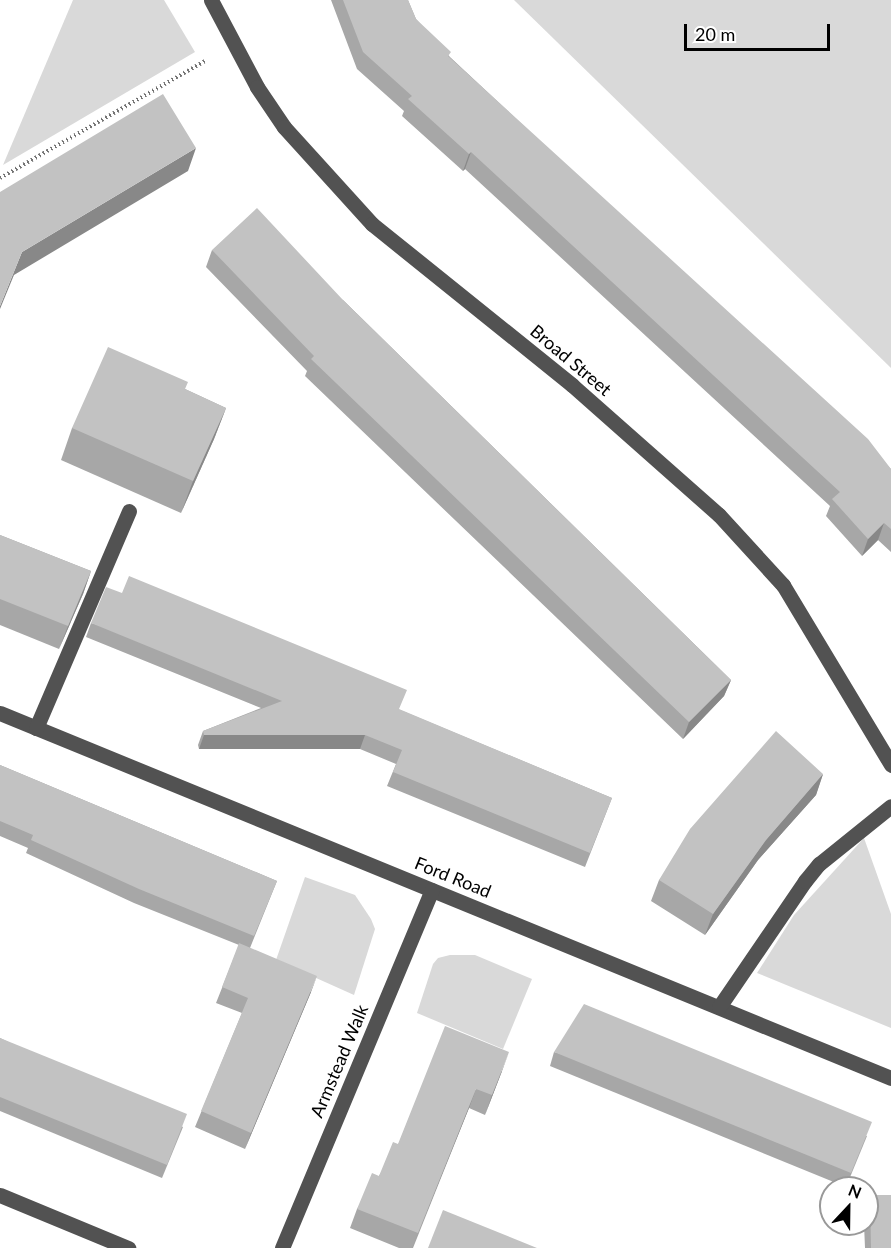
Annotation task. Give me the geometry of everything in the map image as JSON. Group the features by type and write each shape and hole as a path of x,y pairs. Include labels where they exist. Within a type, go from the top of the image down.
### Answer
{"street":[{"name":"Broad Street","path":"211,0 234,39 256,87 284,127 372,224 572,385 719,515 775,576 830,659 891,765"},
{"path":"36,728 129,511"},
{"name":"Ford Road","path":"0,713 891,1078"},
{"path":"719,1007 819,864 891,806"},
{"name":"Armstead Walk","path":"282,1248 432,890"},
{"path":"0,1195 129,1248"}],"path":[{"path":"0,178 211,58 234,39"}],"shaded area":[{"path":"73,0 164,0 195,52 3,165"},
{"path":"514,0 891,0 891,368"},
{"path":"864,838 891,914 891,1028 757,973 794,915"},
{"path":"305,877 355,895 371,919 375,929 354,995 276,960"},
{"path":"450,955 475,955 532,979 503,1049 417,1013 433,964 438,958"}],"building":[{"path":"343,0 408,0 416,19 451,52 448,56 868,439 891,469 891,529 884,523 868,539 832,499 840,492 471,152 469,154 408,99 412,96 363,52"},
{"path":"163,94 196,148 22,252 0,306 0,192"},
{"path":"257,208 343,300 731,680 689,722 311,359 314,356 212,250"},
{"path":"108,347 188,382 185,389 226,408 193,481 72,428"},
{"path":"0,535 91,571 68,626 0,599"},
{"path":"129,576 407,690 399,709 612,798 590,853 393,772 402,750 365,735 204,735 203,731 282,701 91,623 106,587 122,593"},
{"path":"776,731 823,774 766,840 713,914 659,880 690,829"},
{"path":"0,765 277,881 254,936 139,889 31,840 33,835 0,821"},
{"path":"239,943 317,976 251,1133 201,1111 248,998 222,987"},
{"path":"584,1004 872,1122 851,1173 554,1052"},
{"path":"445,1026 509,1052 492,1095 476,1089 418,1233 357,1209 372,1173 379,1176 393,1142 398,1144"},
{"path":"0,1038 187,1114 167,1165 0,1097"},
{"path":"879,1195 891,1195 891,1248 871,1248 871,1236 879,1236"},
{"path":"443,1210 537,1248 428,1248"}]}
